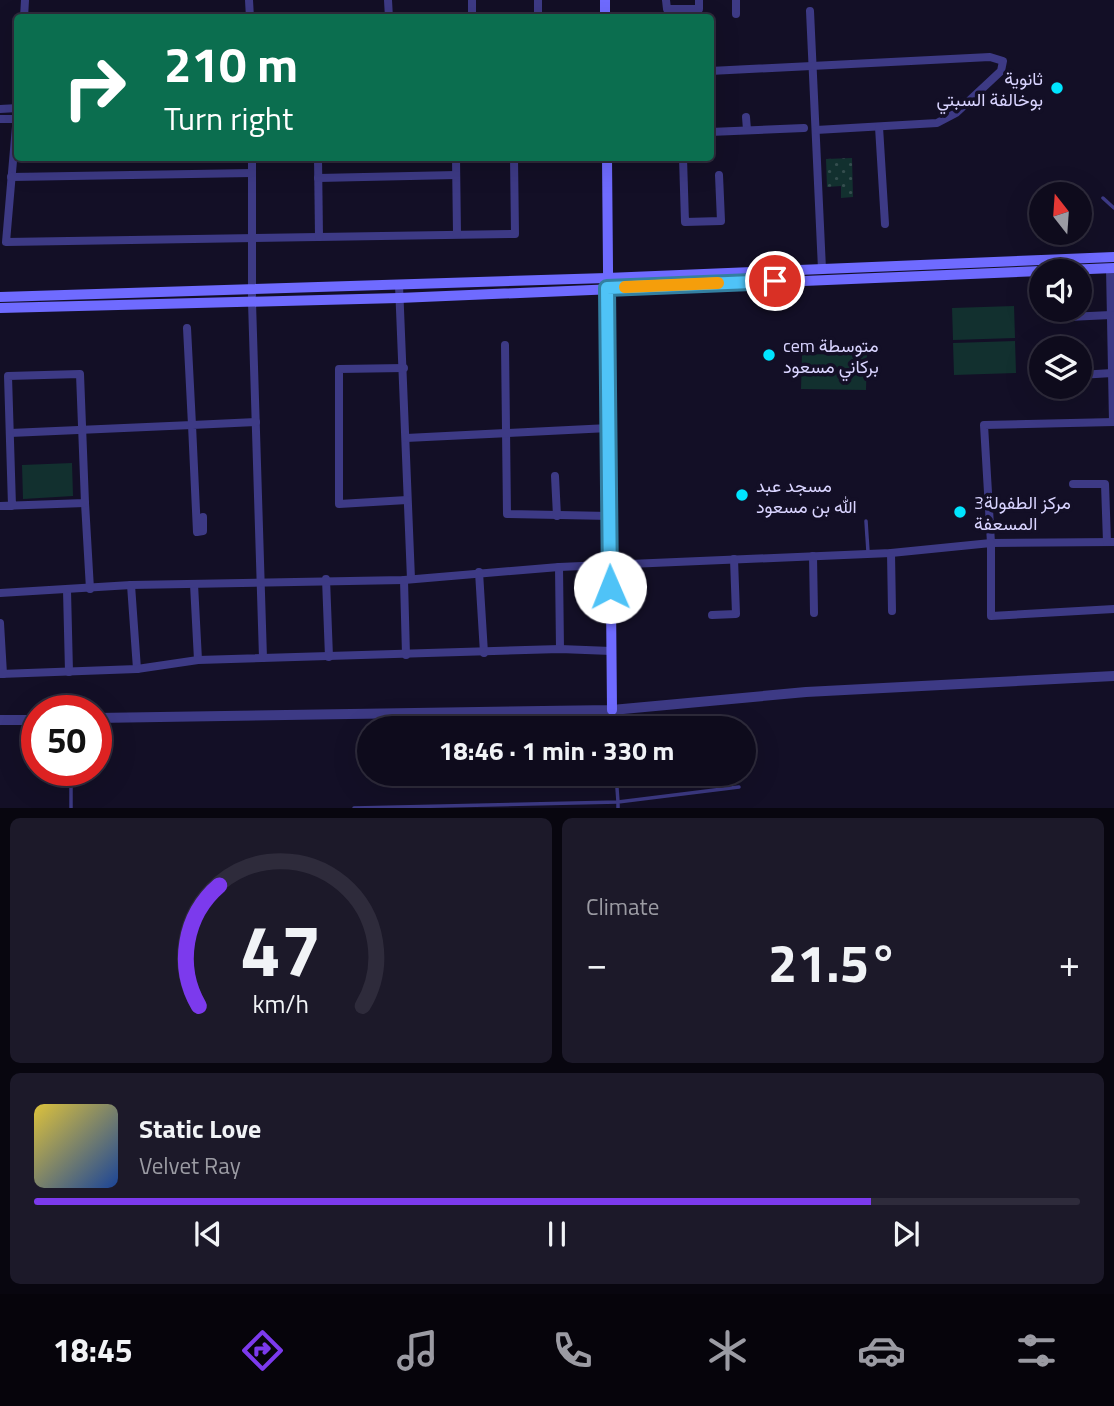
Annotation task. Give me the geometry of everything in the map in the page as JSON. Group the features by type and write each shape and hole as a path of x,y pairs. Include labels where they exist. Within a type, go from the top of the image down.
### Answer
{"main road":[{"path":"607,161 612,710"},
{"path":"0,308 400,298 822,269 1113,264"},
{"path":"0,297 399,285 607,283 1113,264"}],"street":[{"path":"667,0 667,9 699,9 699,0"},
{"path":"736,0 736,14"},
{"path":"810,11 822,269"},
{"path":"714,71 990,57 1003,61 1001,71 956,113 937,124 816,130"},
{"path":"746,117 747,131"},
{"path":"879,127 885,224"},
{"path":"714,132 804,128"},
{"path":"14,154 6,242 515,233 514,161"},
{"path":"252,161 252,302 263,658"},
{"path":"318,161 319,237"},
{"path":"456,161 457,234"},
{"path":"683,161 685,222 721,220 719,175"},
{"path":"12,177 253,173"},
{"path":"318,178 456,175"},
{"path":"1113,264 1113,422 984,425 991,543 991,616 1114,609"},
{"path":"399,285 407,500 406,655"},
{"path":"1092,316 1111,315"},
{"path":"187,328 197,532 203,531 203,517"},
{"path":"505,345 506,514 610,516"},
{"path":"404,368 338,369 339,504 407,500"},
{"path":"1092,374 1112,373"},
{"path":"12,506 8,376 80,374 90,589"},
{"path":"10,433 256,422"},
{"path":"405,438 609,428"},
{"path":"555,476 557,516"},
{"path":"0,593 131,585 326,579 407,580 559,567 891,553 991,543 1111,542 1105,484 1073,484"},
{"path":"0,506 85,503"},
{"path":"891,553 892,611"},
{"path":"813,556 814,613"},
{"path":"712,615 736,614 734,559"},
{"path":"559,567 560,649"},
{"path":"479,572 484,653"},
{"path":"326,579 328,657"},
{"path":"194,584 198,660"},
{"path":"131,585 137,669"},
{"path":"67,590 69,672"},
{"path":"0,623 2,674 137,669 198,660 560,649 611,651"},
{"path":"112,718 612,710 806,692 1114,676"},
{"path":"0,720 21,719"}],"lane":[{"path":"1103,198 1114,208"},
{"path":"866,521 868,554"},
{"path":"612,710 612,716"},
{"path":"71,786 71,807"},
{"path":"617,786 618,805"},
{"path":"354,807 618,805 739,787"}],"green space":[{"path":"852,158 853,197 841,198 841,186 827,187 826,159"},
{"path":"1014,306 1015,338 953,340 952,308"},
{"path":"1015,341 1016,373 954,375 953,343"},
{"path":"802,354 867,355 866,390 801,389"},
{"path":"72,463 73,496 23,499 22,465"}],"slow traffic":[{"path":"625,287 718,283"}],"place":[{"name":"ثانوية بوخالفة السبتي","path":"1057,88"},
{"name":"cem متوسطة بركاني مسعود","path":"769,355"},
{"name":"مسجد عبد الله بن مسعود","path":"742,495"},
{"name":"3مركز الطفولة المسعفة","path":"960,512"}],"route":[{"path":"610,587 607,288 775,281"}]}
